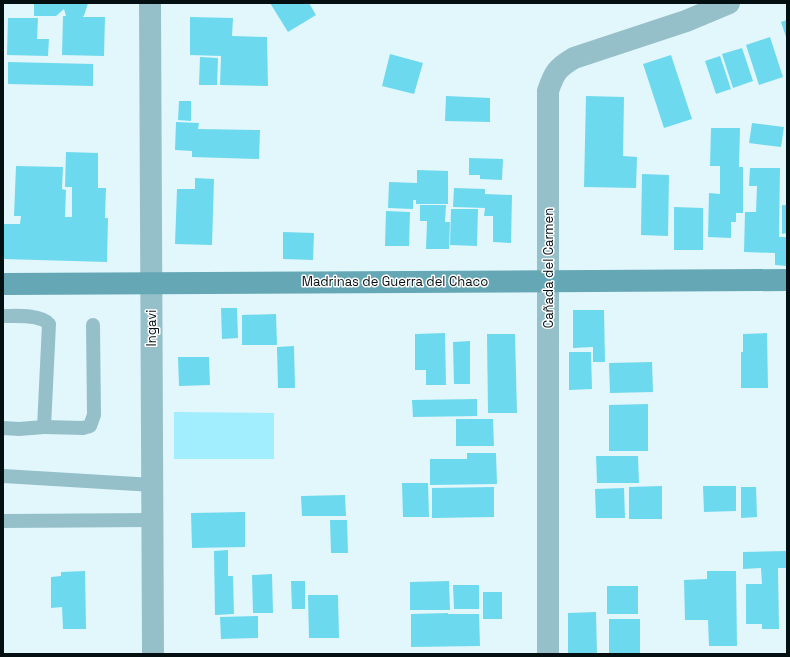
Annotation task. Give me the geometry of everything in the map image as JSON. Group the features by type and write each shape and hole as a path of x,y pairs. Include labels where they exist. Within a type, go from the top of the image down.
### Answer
{"street":[{"name":"Ingavi","path":"150,3 153,654"},
{"name":"Cañada del Carmen","path":"548,654 548,91 552,78 562,65 574,58 686,21 729,3"},
{"name":"Madrinas de Guerra del Chaco","path":"3,284 787,280"}],"lane":[{"path":"3,316 21,316 44,319 49,324 44,428"},
{"path":"3,428 83,428 90,426 94,415 93,325"},
{"path":"3,476 153,485"},
{"path":"3,521 153,520"}],"shaded area":[{"path":"174,412 274,413 274,459 174,459"}],"building":[{"path":"34,3 88,3 83,17 105,17 104,56 62,55 63,16 66,16 64,9 56,16 34,16"},
{"path":"270,3 309,3 316,15 288,32"},
{"path":"190,17 233,18 232,36 267,37 268,86 220,85 221,56 190,55"},
{"path":"8,18 38,18 37,39 49,39 48,56 7,55"},
{"path":"787,20 787,40 781,22"},
{"path":"770,37 783,77 759,85 746,45"},
{"path":"742,48 753,81 733,88 722,54"},
{"path":"390,54 423,63 414,94 382,86"},
{"path":"671,55 692,119 664,128 643,64"},
{"path":"720,56 731,89 716,94 705,61"},
{"path":"200,57 218,58 217,85 199,85"},
{"path":"8,62 93,64 93,86 8,84"},
{"path":"446,96 490,98 490,122 445,121"},
{"path":"586,96 624,97 623,156 637,157 636,188 584,187"},
{"path":"179,101 191,101 191,121 178,120"},
{"path":"176,122 199,123 198,129 260,130 259,159 192,157 192,151 175,150"},
{"path":"752,123 784,127 781,147 749,143"},
{"path":"711,128 740,128 739,167 743,167 743,213 736,213 736,222 731,222 731,238 708,237 709,193 720,194 720,166 710,166"},
{"path":"66,152 98,153 98,188 106,188 105,218 108,218 107,262 3,259 3,224 20,224 21,216 14,216 16,166 63,167 62,189 66,190 65,217 72,217 72,187 65,187"},
{"path":"469,158 503,159 502,180 480,179 480,175 469,175"},
{"path":"750,168 780,168 779,237 787,237 787,266 775,265 775,253 744,252 745,212 756,212 757,186 749,186"},
{"path":"417,170 448,171 448,204 416,204 416,200 413,200 413,209 388,208 389,182 417,183"},
{"path":"642,174 669,175 668,236 641,235"},
{"path":"195,178 214,179 212,245 175,244 177,189 195,189"},
{"path":"454,188 485,189 485,194 512,195 511,243 493,242 493,216 484,216 485,208 453,207"},
{"path":"420,205 446,205 445,222 450,222 449,249 426,249 427,221 420,221"},
{"path":"782,205 787,205 787,233 782,234"},
{"path":"674,207 703,208 703,250 674,250"},
{"path":"451,209 478,209 477,246 450,245"},
{"path":"386,211 410,212 409,246 385,246"},
{"path":"283,232 314,233 313,260 283,259"},
{"path":"221,308 237,308 238,338 222,339"},
{"path":"573,310 604,310 605,362 593,362 593,347 573,348"},
{"path":"276,314 277,345 242,345 242,315"},
{"path":"445,333 446,385 426,385 426,370 415,370 415,334"},
{"path":"767,333 768,388 741,388 741,352 743,352 743,334"},
{"path":"487,334 515,334 517,413 488,413"},
{"path":"470,341 470,384 454,384 453,342"},
{"path":"294,346 295,388 278,388 277,347"},
{"path":"569,352 591,352 592,389 569,390"},
{"path":"178,357 209,357 210,385 179,386"},
{"path":"652,362 653,392 610,393 609,363"},
{"path":"477,399 477,416 413,417 412,400"},
{"path":"648,404 648,451 609,451 609,405"},
{"path":"456,419 493,419 494,446 456,446"},
{"path":"467,453 496,453 497,484 430,485 430,459 467,459"},
{"path":"596,456 638,456 639,483 597,483"},
{"path":"402,483 428,483 429,517 403,517"},
{"path":"662,486 662,519 629,519 629,487"},
{"path":"703,486 736,486 736,511 704,512"},
{"path":"494,487 494,517 432,518 432,488"},
{"path":"741,487 756,487 757,517 741,518"},
{"path":"624,488 625,518 596,518 595,489"},
{"path":"345,495 346,516 302,516 301,496"},
{"path":"245,512 245,547 192,548 191,513"},
{"path":"330,520 347,520 348,553 331,553"},
{"path":"228,550 228,576 233,576 234,614 215,615 214,551"},
{"path":"787,551 787,568 778,568 779,629 762,629 762,624 746,624 746,584 762,584 761,568 743,569 743,552"},
{"path":"85,571 86,629 63,629 62,607 51,608 51,577 61,576 61,572"},
{"path":"707,571 736,571 737,646 709,646 708,620 685,620 684,580 707,579"},
{"path":"272,574 273,613 253,613 252,575"},
{"path":"291,581 305,581 305,609 292,609"},
{"path":"449,581 450,610 410,610 410,582"},
{"path":"453,585 479,585 479,609 454,609"},
{"path":"607,586 638,586 638,614 607,614"},
{"path":"483,592 502,592 502,619 483,619"},
{"path":"308,595 338,595 339,638 309,638"},
{"path":"596,612 597,654 568,654 568,613"},
{"path":"411,614 479,614 480,646 411,647"},
{"path":"258,616 258,638 221,639 220,617"},
{"path":"609,619 640,619 640,654 609,654"}]}
